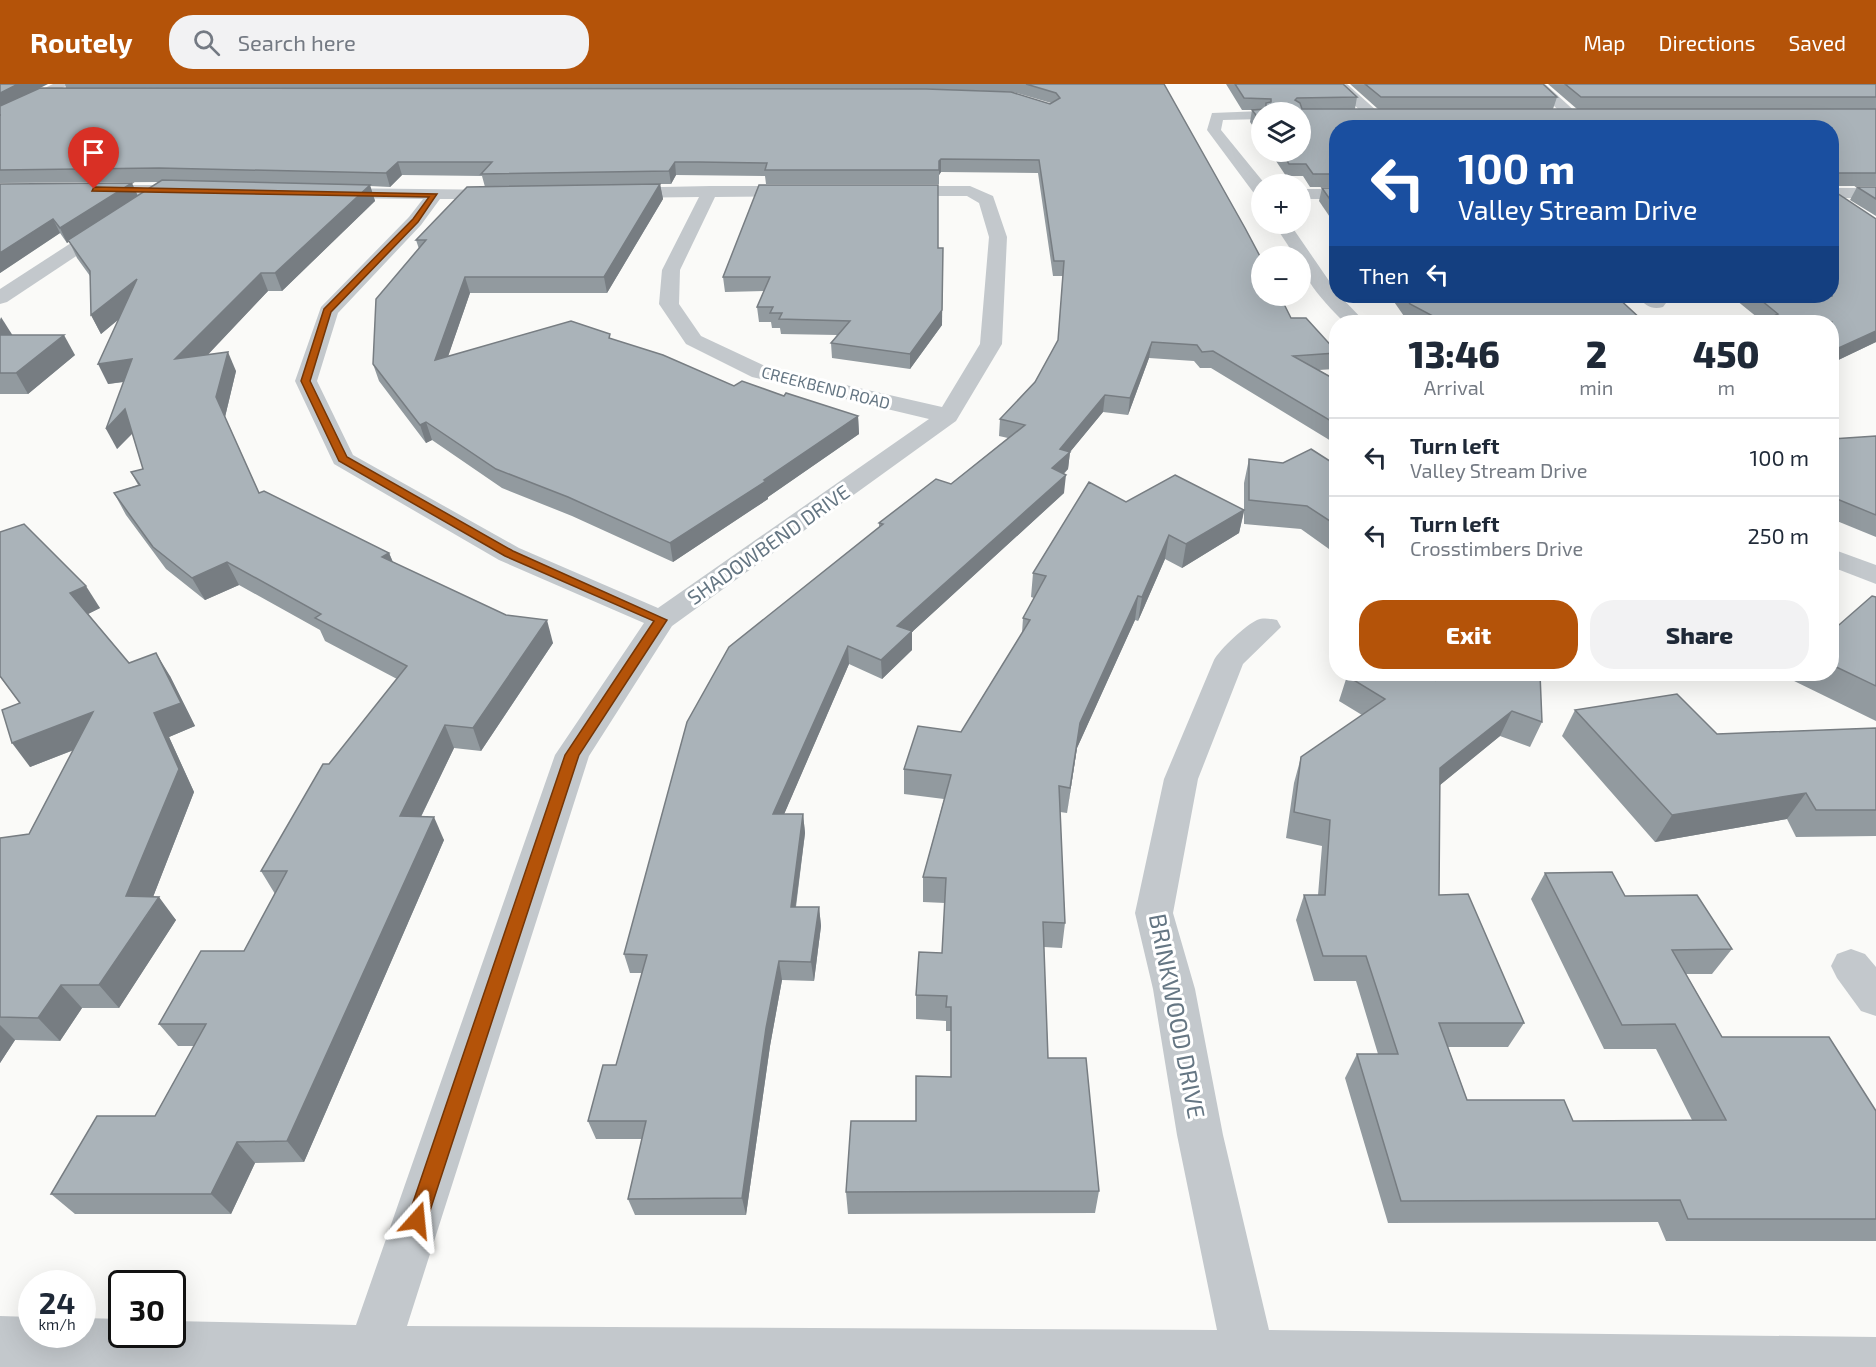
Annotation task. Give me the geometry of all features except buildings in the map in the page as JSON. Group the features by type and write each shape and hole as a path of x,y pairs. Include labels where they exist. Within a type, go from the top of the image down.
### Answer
{"street":[{"path":"0,115 63,84"},
{"path":"1339,84 1378,114 1348,114"},
{"path":"1537,84 1577,114 1548,114"},
{"path":"43,94 78,94"},
{"path":"1251,115 1217,116 1214,130 1251,178"},
{"path":"0,298 165,189"},
{"path":"0,190 212,190"},
{"name":"CREEKBEND ROAD","path":"711,191 671,270 669,304 693,340 760,372 948,416"},
{"path":"596,193 817,191"},
{"name":"SHADOWBEND DRIVE","path":"370,1360 572,755 661,620 948,416 991,344 998,237 987,200 970,192 876,191"},
{"path":"306,192 515,194"},
{"path":"1839,193 1876,194"},
{"path":"1311,194 1329,194"},
{"path":"434,195 415,220 327,311 306,381 343,459 509,554 661,620"},
{"path":"1839,204 1849,211"},
{"path":"1289,234 1329,295"},
{"path":"1335,303 1348,315"},
{"path":"1839,560 1876,575"},
{"name":"BRINKWOOD DRIVE","path":"1250,1356 1200,1135 1174,989 1154,913 1181,779 1229,660 1266,627"},
{"path":"1851,966 1876,998"},
{"path":"0,1342 370,1360 1250,1356 1876,1363"}],"route":[{"path":"94,189 434,195 415,220 327,311 306,381 343,459 509,554 661,620 572,755 417,1220"}]}
